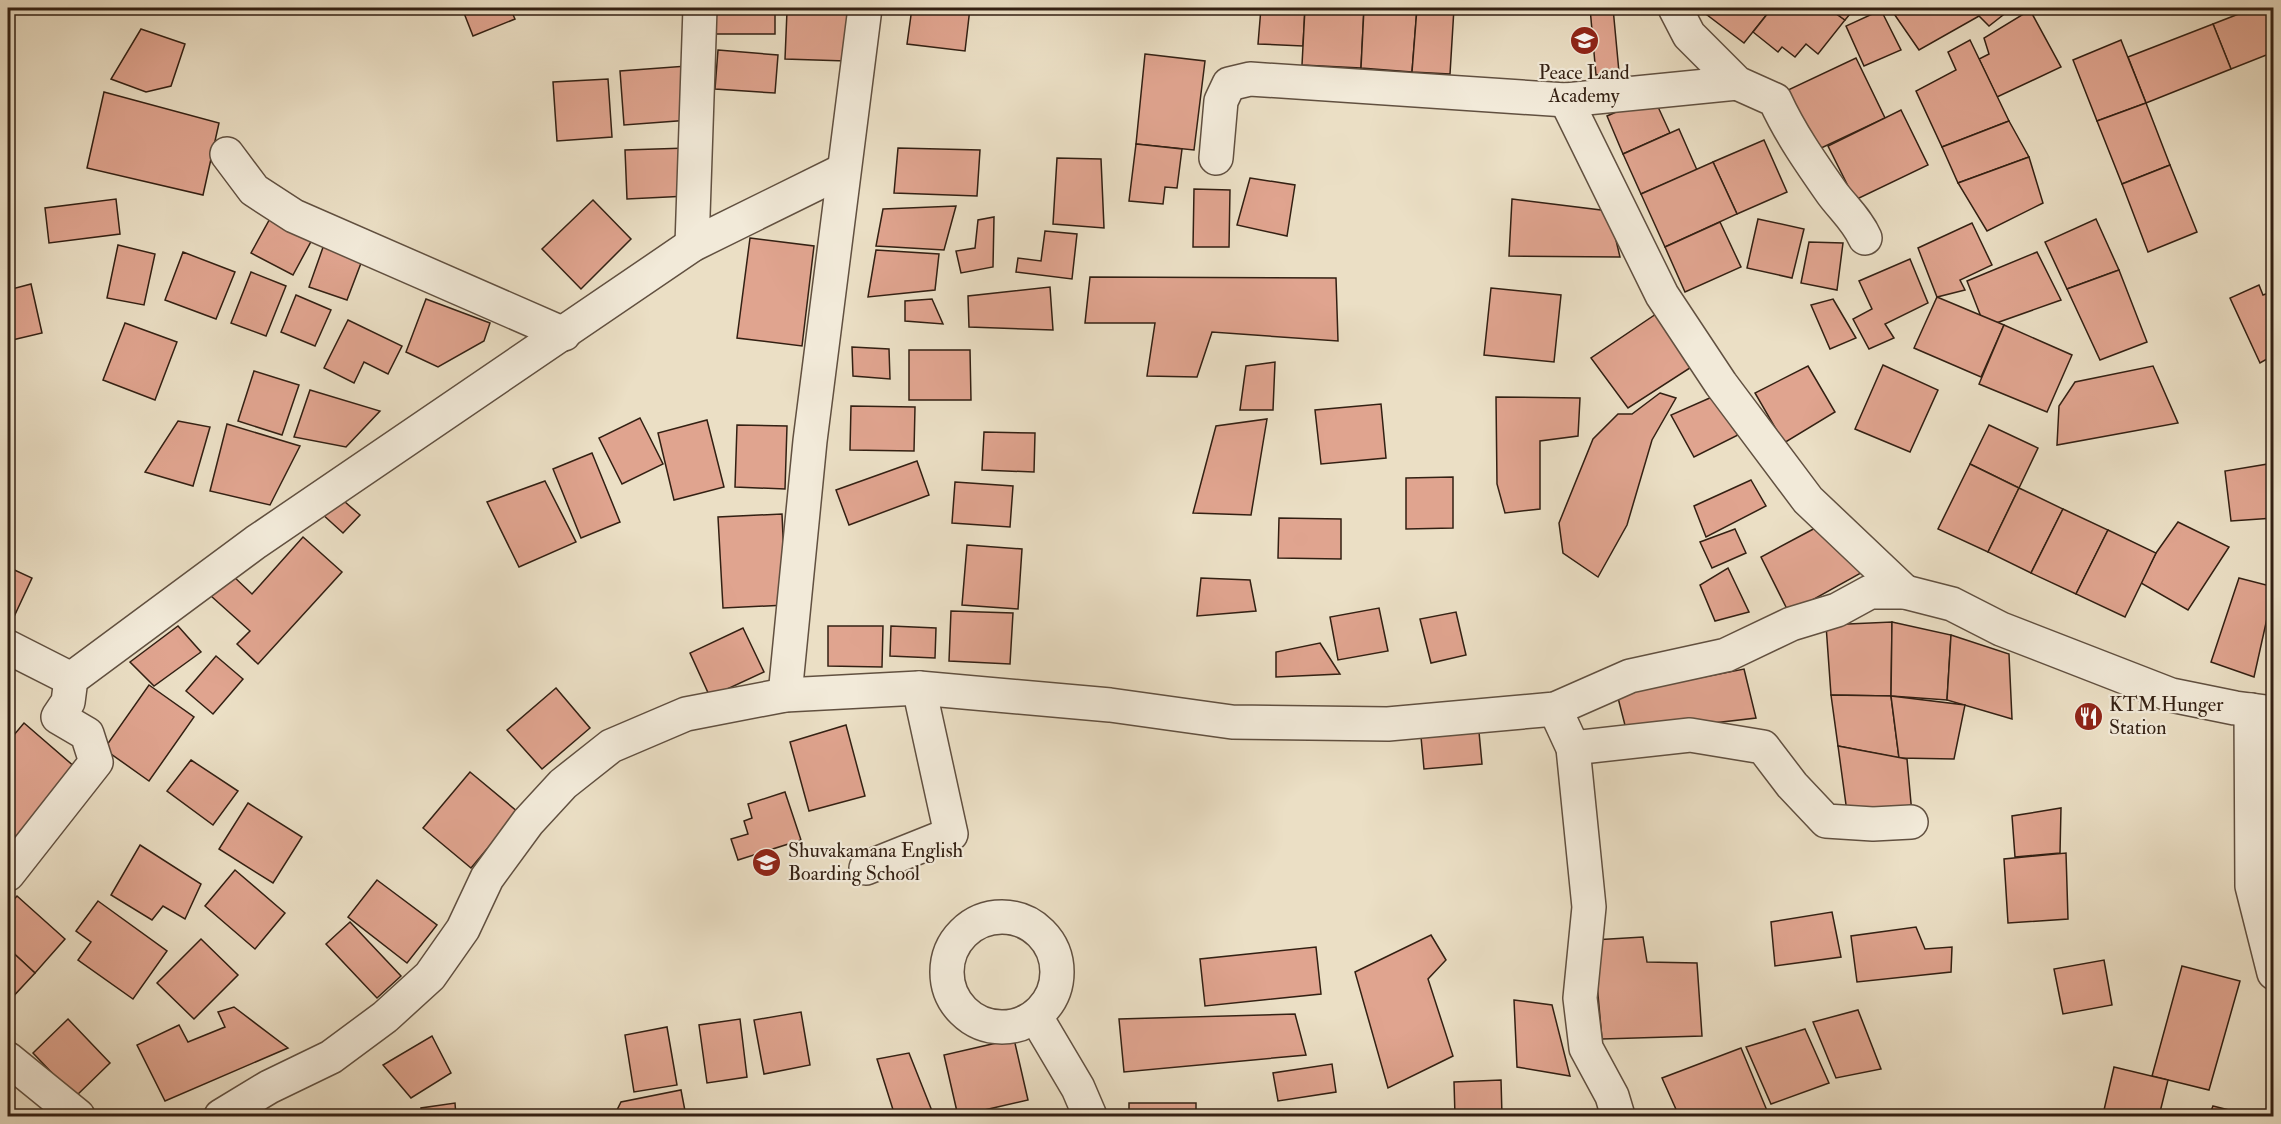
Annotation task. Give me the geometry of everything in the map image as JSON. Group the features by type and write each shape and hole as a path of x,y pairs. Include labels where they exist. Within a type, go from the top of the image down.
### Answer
{"street":[{"path":"692,245 700,8"},
{"path":"785,695 810,441 842,171 865,8"},
{"path":"1674,8 1689,35 1737,83 1775,100 1790,133 1857,223 1865,238"},
{"path":"1216,158 1221,101 1229,84 1250,79 1566,100 1737,83"},
{"path":"1566,100 1662,296 1721,384 1808,501 1905,592"},
{"path":"227,154 254,190 294,216 564,334"},
{"path":"8,874 96,762 87,734 58,717 68,702 71,679 256,542 692,245 842,171"},
{"path":"221,1116 268,1087 331,1057 385,1017 430,976 463,929 487,878 528,822 563,784 611,746 686,714 785,695 920,688 1110,705 1232,722 1388,724 1555,709 1630,676 1726,655 1791,624 1838,609 1870,592 1905,592 1952,604 2001,629 2171,695 2262,711 2252,886 2274,973"},
{"path":"8,647 71,679"},
{"path":"866,868 951,834 920,688"},
{"path":"1555,709 1573,748 1589,907 1580,998 1586,1048 1612,1096 1618,1116"},
{"path":"1573,748 1690,735 1763,747 1792,785 1826,821 1873,824 1911,822"},
{"path":"1036,1017 1078,1088 1090,1116"},
{"path":"8,1059 78,1116"}],"building":[{"path":"462,8 510,8 515,19 473,36"},
{"path":"715,8 775,8 775,34 715,34"},
{"path":"912,8 970,8 965,51 907,44"},
{"path":"1261,8 1305,8 1303,46 1258,44"},
{"path":"1305,8 1364,8 1361,68 1302,65"},
{"path":"1364,8 1417,8 1412,72 1361,68"},
{"path":"1417,8 1454,8 1450,74 1412,72"},
{"path":"1590,8 1613,8 1619,72 1596,75"},
{"path":"1698,8 1772,8 1744,43"},
{"path":"1772,8 1828,8 1845,20 1818,54 1806,44 1795,57 1782,47 1778,52 1753,32"},
{"path":"1828,8 1855,8 1845,20"},
{"path":"1890,8 2012,8 1989,26 1979,16 1919,50"},
{"path":"2254,8 2266,8 2274,26 2274,52 2231,69 2213,24"},
{"path":"1881,10 1901,50 1864,66 1846,26"},
{"path":"2030,10 2061,67 1997,97 1979,59 1989,54 1984,38"},
{"path":"787,11 848,13 846,61 785,59"},
{"path":"2213,24 2231,69 2146,103 2128,57"},
{"path":"141,29 185,44 171,86 146,92 111,79"},
{"path":"1970,40 2009,121 1942,147 1916,91 1956,70 1948,52"},
{"path":"2121,40 2146,103 2097,121 2073,60"},
{"path":"718,50 778,55 775,93 715,89"},
{"path":"1145,54 1205,61 1194,150 1136,144"},
{"path":"1856,58 1885,118 1817,150 1788,90"},
{"path":"687,66 690,120 624,125 620,71"},
{"path":"608,79 612,137 557,141 553,82"},
{"path":"104,92 219,123 203,195 87,168"},
{"path":"1653,96 1670,133 1623,154 1607,116"},
{"path":"2146,103 2170,165 2122,184 2097,121"},
{"path":"1901,110 1928,165 1855,200 1828,146"},
{"path":"2009,121 2029,157 1958,183 1942,147"},
{"path":"1679,129 1697,170 1641,194 1623,154"},
{"path":"1764,140 1787,192 1737,214 1713,162"},
{"path":"1136,144 1182,149 1177,188 1165,187 1163,204 1129,201"},
{"path":"687,148 688,196 627,199 625,150"},
{"path":"898,148 980,150 977,196 894,193"},
{"path":"2029,157 2043,203 1987,231 1958,183"},
{"path":"1057,158 1101,159 1104,228 1053,224"},
{"path":"1713,162 1737,214 1665,247 1641,194"},
{"path":"2170,165 2197,232 2148,252 2122,184"},
{"path":"1250,178 1295,185 1287,236 1237,225"},
{"path":"1194,189 1230,190 1229,247 1193,247"},
{"path":"116,199 120,234 49,243 45,208"},
{"path":"1512,199 1609,211 1620,257 1509,256"},
{"path":"593,200 631,239 581,289 542,249"},
{"path":"956,206 944,250 876,246 883,209"},
{"path":"272,215 314,236 293,275 251,253"},
{"path":"994,217 993,267 961,273 956,251 975,248 978,220"},
{"path":"1758,219 1804,229 1792,278 1747,268"},
{"path":"2096,219 2119,270 2067,289 2045,242"},
{"path":"1720,222 1741,267 1685,292 1665,247"},
{"path":"1972,223 1992,265 1960,280 1965,290 1937,297 1918,248"},
{"path":"1045,231 1077,234 1072,279 1016,272 1018,258 1041,261"},
{"path":"327,236 366,250 347,300 309,287"},
{"path":"750,238 814,246 802,346 737,338"},
{"path":"1809,242 1843,243 1837,290 1801,283"},
{"path":"118,245 155,254 144,305 107,298"},
{"path":"876,250 939,254 935,290 868,297"},
{"path":"183,252 235,272 216,319 165,300"},
{"path":"2037,252 2061,300 1985,327 1967,281"},
{"path":"1910,259 1928,303 1885,324 1894,338 1869,349 1853,319 1872,309 1859,281"},
{"path":"2119,270 2147,342 2100,360 2067,289"},
{"path":"251,272 286,286 266,336 231,323"},
{"path":"1090,277 1336,278 1338,341 1212,332 1197,377 1147,376 1155,323 1085,323"},
{"path":"31,284 42,333 8,341 8,290"},
{"path":"2259,285 2263,295 2274,291 2274,355 2260,363 2230,298"},
{"path":"1050,287 1053,330 969,327 968,296"},
{"path":"1491,288 1561,295 1554,362 1484,355"},
{"path":"296,295 331,310 315,346 281,332"},
{"path":"1937,297 2004,325 1981,377 1914,348"},
{"path":"426,299 490,323 484,341 438,367 406,352"},
{"path":"932,299 943,324 905,321 905,301"},
{"path":"1833,299 1856,338 1830,349 1811,305"},
{"path":"1659,312 1693,366 1628,408 1591,358"},
{"path":"348,320 402,346 388,374 364,362 354,383 324,368"},
{"path":"125,323 177,342 155,400 103,380"},
{"path":"2004,325 2072,355 2047,412 1979,384"},
{"path":"852,347 889,349 890,379 853,376"},
{"path":"909,350 970,350 971,400 909,400"},
{"path":"1275,362 1273,410 1240,410 1246,366"},
{"path":"1883,365 1938,390 1910,452 1855,429"},
{"path":"1808,366 1835,412 1784,443 1755,393"},
{"path":"2153,366 2178,423 2057,445 2059,406 2075,382"},
{"path":"254,371 299,385 282,435 238,421"},
{"path":"310,390 380,411 346,447 294,437"},
{"path":"1660,393 1676,398 1652,440 1627,525 1598,577 1563,553 1559,523 1593,439 1618,414 1632,414"},
{"path":"1496,397 1580,398 1578,436 1540,441 1540,509 1505,513 1497,484"},
{"path":"1712,397 1738,435 1694,457 1671,415"},
{"path":"1381,404 1386,458 1321,464 1315,410"},
{"path":"851,406 915,407 914,451 850,450"},
{"path":"640,418 663,464 622,484 599,438"},
{"path":"1267,419 1251,515 1193,513 1216,426"},
{"path":"707,420 724,487 674,500 658,433"},
{"path":"178,421 210,427 193,486 145,472"},
{"path":"227,424 300,446 270,505 210,491"},
{"path":"737,425 787,426 785,489 735,487"},
{"path":"1989,425 2038,448 2019,488 1970,464"},
{"path":"984,432 1035,433 1034,472 982,470"},
{"path":"592,453 620,522 581,538 553,469"},
{"path":"917,461 929,495 849,525 836,490"},
{"path":"2274,463 2274,518 2231,521 2225,471"},
{"path":"1970,464 2019,488 1988,552 1938,529"},
{"path":"1453,477 1453,528 1406,529 1406,478"},
{"path":"1751,480 1766,506 1706,537 1694,506"},
{"path":"545,481 576,542 519,567 487,502"},
{"path":"955,482 1013,486 1010,527 952,523"},
{"path":"2019,488 2063,509 2031,573 1988,552"},
{"path":"337,495 360,515 343,533 321,513"},
{"path":"2063,509 2108,530 2076,594 2031,573"},
{"path":"782,514 786,605 723,608 718,517"},
{"path":"1279,518 1341,519 1341,559 1278,558"},
{"path":"2178,522 2229,547 2188,610 2141,583 2156,553"},
{"path":"1819,526 1870,568 1789,613 1761,557"},
{"path":"1735,529 1746,553 1712,568 1700,542"},
{"path":"2108,530 2156,553 2125,617 2076,594"},
{"path":"303,537 342,572 258,664 237,644 250,631 211,596 231,574 252,594"},
{"path":"967,545 1022,549 1018,609 962,605"},
{"path":"8,567 32,578 12,621 8,619"},
{"path":"1728,568 1749,612 1715,621 1700,585"},
{"path":"1201,578 1250,580 1256,611 1197,616"},
{"path":"2239,578 2274,587 2254,677 2211,662"},
{"path":"1379,608 1388,651 1338,660 1330,617"},
{"path":"951,611 1013,613 1010,664 949,661"},
{"path":"1456,612 1466,655 1431,663 1420,619"},
{"path":"1892,622 1891,696 1831,695 1826,625"},
{"path":"1892,622 1951,635 1947,700 1891,696"},
{"path":"178,626 201,652 154,686 130,662"},
{"path":"828,626 883,626 882,667 828,666"},
{"path":"891,626 936,628 935,658 890,656"},
{"path":"743,628 764,672 710,697 690,653"},
{"path":"1951,635 2009,654 2012,719 1947,700"},
{"path":"1320,643 1340,674 1276,677 1276,652"},
{"path":"216,656 243,679 213,714 186,691"},
{"path":"1744,669 1756,718 1627,733 1617,694"},
{"path":"149,685 194,717 149,781 104,749"},
{"path":"556,688 590,728 542,769 507,730"},
{"path":"1831,695 1891,696 1899,758 1838,746"},
{"path":"1891,696 1965,705 1954,759 1899,758"},
{"path":"24,723 76,768 8,848 8,742"},
{"path":"846,725 865,796 809,811 790,742"},
{"path":"1479,732 1482,764 1424,769 1421,737"},
{"path":"1838,746 1907,759 1912,814 1847,812"},
{"path":"191,760 238,791 213,825 167,791"},
{"path":"470,772 518,812 471,868 423,828"},
{"path":"785,792 801,840 738,860 731,839 748,834 744,821 752,818 748,804"},
{"path":"248,803 302,837 273,883 219,849"},
{"path":"2061,808 2060,853 2015,857 2012,816"},
{"path":"140,845 201,884 185,919 163,906 152,920 111,895"},
{"path":"2066,853 2068,919 2008,923 2004,859"},
{"path":"235,870 285,913 255,949 205,906"},
{"path":"377,880 437,925 407,963 348,917"},
{"path":"17,896 65,939 35,973 8,948 8,906"},
{"path":"98,901 167,951 133,999 78,960 91,942 76,931"},
{"path":"1832,912 1841,957 1775,966 1771,922"},
{"path":"350,922 401,976 377,998 326,944"},
{"path":"1916,927 1925,949 1952,947 1951,972 1857,982 1851,936"},
{"path":"1431,935 1446,960 1428,979 1453,1056 1388,1088 1355,972"},
{"path":"1643,937 1647,962 1697,963 1702,1036 1602,1039 1593,940"},
{"path":"201,939 238,975 194,1019 157,983"},
{"path":"1316,947 1321,994 1205,1006 1200,959"},
{"path":"8,948 35,973 8,1002"},
{"path":"2104,960 2112,1005 2063,1014 2054,969"},
{"path":"2182,966 2240,981 2209,1090 2152,1076"},
{"path":"1514,1000 1552,1005 1570,1076 1517,1067"},
{"path":"234,1007 288,1048 165,1101 137,1045 179,1025 188,1042 225,1027 218,1012"},
{"path":"1858,1010 1881,1069 1836,1078 1813,1022"},
{"path":"801,1012 810,1065 764,1074 754,1020"},
{"path":"1295,1014 1306,1055 1124,1072 1119,1019"},
{"path":"68,1019 110,1063 75,1097 33,1053"},
{"path":"740,1019 747,1077 707,1083 699,1025"},
{"path":"667,1027 677,1085 634,1092 625,1035"},
{"path":"1805,1029 1829,1083 1771,1104 1746,1047"},
{"path":"432,1036 451,1073 411,1098 383,1065"},
{"path":"1014,1039 1028,1100 958,1116 944,1055"},
{"path":"1741,1048 1768,1113 1760,1116 1679,1116 1662,1078"},
{"path":"909,1053 934,1116 895,1116 877,1059"},
{"path":"1332,1064 1336,1092 1278,1101 1273,1073"},
{"path":"2114,1067 2168,1080 2159,1116 2131,1116 2104,1110"},
{"path":"1501,1080 1502,1116 1455,1116 1454,1082"},
{"path":"681,1090 686,1116 614,1116 621,1102"},
{"path":"455,1103 456,1116 422,1116 421,1108"},
{"path":"1129,1103 1196,1103 1196,1116 1129,1116"},
{"path":"2213,1106 2253,1116 2209,1116"},
{"path":"1535,1110 1569,1111 1569,1116 1535,1116"}],"place":[{"name":"Peace Land Academy","path":"1584,41"},
{"name":"KTM Hunger Station","path":"2088,716"},
{"name":"Shuvakamana English Boarding School","path":"767,862"}]}
